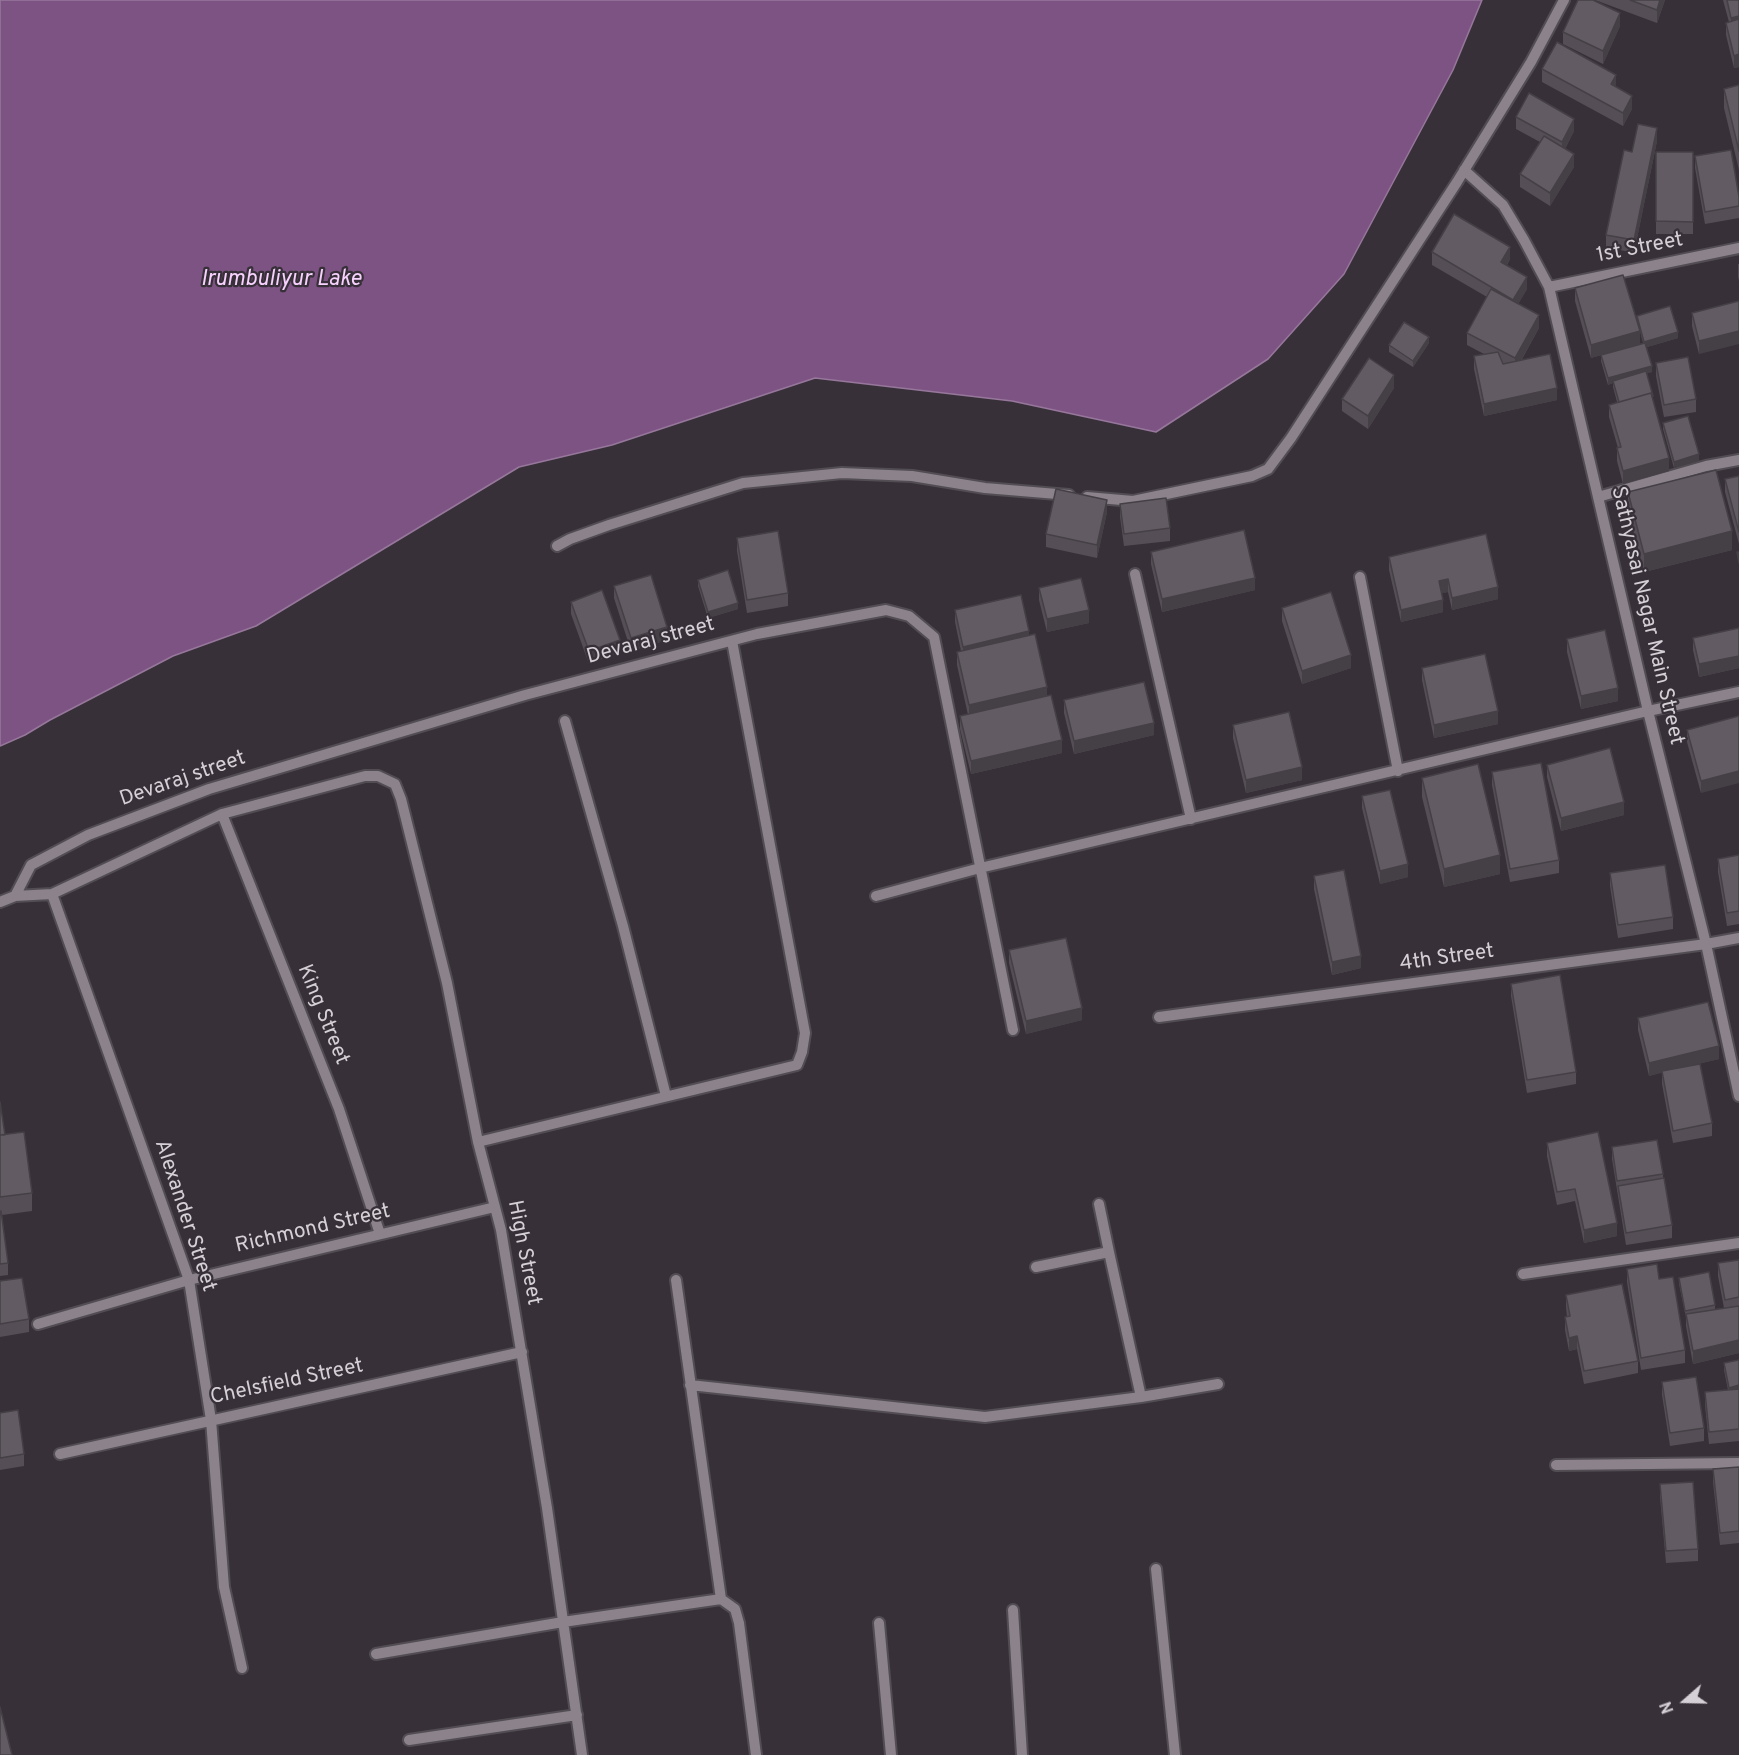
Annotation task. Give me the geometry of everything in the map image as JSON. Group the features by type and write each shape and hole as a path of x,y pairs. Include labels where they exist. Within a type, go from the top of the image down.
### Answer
{"street":[{"path":"557,546 609,525 744,483 842,473 912,476 985,488 1133,501 1252,476 1268,469 1291,438 1464,170 1531,62 1564,0"},
{"name":"Sathyasai Nagar Main Street","path":"1464,170 1503,205 1549,287 1648,711 1706,944 1739,1096"},
{"name":"1st Street","path":"1549,287 1739,249"},
{"path":"1598,497 1706,466 1739,460"},
{"path":"1135,574 1191,819"},
{"path":"1360,577 1398,771"},
{"name":"Devaraj street","path":"15,896 31,865 88,835 209,789 525,695 757,634 886,610 909,616 934,637 1013,1030"},
{"path":"478,1142 797,1065 805,1033 732,641"},
{"path":"876,896 980,868 1648,711 1739,692"},
{"path":"565,721 623,926 666,1096"},
{"name":"High Street","path":"222,814 365,776 378,776 394,784 401,799 447,983 478,1142 501,1230 522,1352 582,1755"},
{"path":"0,902 15,896 52,894 222,814"},
{"name":"King Street","path":"222,814 339,1109 380,1234"},
{"name":"Alexander Street","path":"52,894 189,1280 211,1420 224,1587 242,1668"},
{"name":"4th Street","path":"1159,1017 1739,938"},
{"path":"1099,1204 1142,1397"},
{"name":"Richmond Street","path":"38,1324 189,1280 495,1207"},
{"path":"1523,1274 1739,1243"},
{"path":"1036,1267 1109,1252"},
{"path":"676,1280 721,1599"},
{"name":"Chelsfield Street","path":"60,1454 522,1352"},
{"path":"690,1385 985,1417 1142,1397 1218,1384"},
{"path":"1556,1465 1739,1463"},
{"path":"1156,1569 1175,1755"},
{"path":"376,1654 563,1622 721,1599 735,1609 739,1623 756,1755"},
{"path":"1013,1610 1022,1755"},
{"path":"879,1623 891,1755"},
{"path":"409,1740 577,1715"}],"water":[{"name":"Irumbuliyur Lake","path":"0,0 1482,0 1453,70 1344,274 1268,359 1156,432 1012,401 815,378 612,445 519,467 256,626 173,656 0,746"}],"building":[{"path":"1578,0 1593,0 1620,13 1603,51 1563,32"},
{"path":"1630,0 1660,0 1657,10"},
{"path":"1727,0 1739,0 1739,16 1731,18"},
{"path":"1739,19 1739,54 1734,56 1726,23"},
{"path":"1557,42 1616,75 1611,84 1632,96 1623,113 1542,69"},
{"path":"1739,85 1739,151 1724,89"},
{"path":"1529,93 1574,119 1562,142 1516,117"},
{"path":"1638,124 1657,128 1634,240 1606,235 1624,150 1632,152"},
{"path":"1544,136 1574,154 1550,193 1520,174"},
{"path":"1731,150 1739,206 1705,212 1695,156"},
{"path":"1656,152 1693,152 1693,222 1656,221"},
{"path":"1454,214 1510,247 1501,262 1527,277 1513,300 1432,252"},
{"path":"1623,275 1640,331 1591,345 1575,288"},
{"path":"1491,289 1539,315 1515,358 1467,333"},
{"path":"1739,301 1739,331 1699,341 1692,313"},
{"path":"1670,306 1678,332 1644,342 1637,316"},
{"path":"1404,322 1429,337 1413,361 1389,345"},
{"path":"1645,343 1652,366 1608,378 1601,355"},
{"path":"1498,352 1503,364 1550,354 1557,388 1484,404 1474,356"},
{"path":"1688,357 1696,399 1664,405 1656,363"},
{"path":"1369,358 1394,375 1368,416 1342,399"},
{"path":"1646,371 1653,396 1651,393 1619,402 1613,381"},
{"path":"1651,393 1669,458 1623,471 1617,448 1621,447 1609,405"},
{"path":"1688,416 1699,454 1674,462 1663,423"},
{"path":"1716,470 1732,531 1644,554 1628,492"},
{"path":"1739,476 1739,532 1725,479"},
{"path":"1056,489 1107,500 1097,545 1046,534"},
{"path":"1166,498 1170,528 1124,534 1120,504"},
{"path":"1244,530 1255,578 1162,599 1151,552"},
{"path":"778,531 788,593 747,600 737,538"},
{"path":"1486,534 1498,587 1452,598 1448,579 1439,581 1443,600 1401,610 1389,557"},
{"path":"728,570 738,603 708,612 698,580"},
{"path":"651,575 667,627 631,638 614,586"},
{"path":"1081,578 1089,610 1047,619 1039,588"},
{"path":"602,590 620,640 589,651 571,602"},
{"path":"1331,592 1351,655 1302,671 1282,608"},
{"path":"1021,595 1029,631 963,647 955,610"},
{"path":"1739,628 1739,656 1699,664 1693,638"},
{"path":"1605,630 1618,688 1581,696 1567,639"},
{"path":"1035,634 1047,687 969,705 957,652"},
{"path":"1485,654 1498,711 1434,725 1422,668"},
{"path":"1144,682 1154,723 1074,741 1064,700"},
{"path":"1051,695 1062,740 971,761 960,716"},
{"path":"1289,712 1302,767 1246,780 1233,725"},
{"path":"1739,716 1739,771 1701,781 1687,730"},
{"path":"1610,748 1624,802 1561,818 1547,765"},
{"path":"1541,763 1559,860 1510,869 1492,772"},
{"path":"1478,764 1500,855 1444,869 1422,778"},
{"path":"1390,790 1408,864 1380,871 1362,796"},
{"path":"1739,855 1739,911 1727,913 1718,859"},
{"path":"1665,865 1673,917 1618,925 1610,873"},
{"path":"1344,870 1361,956 1332,962 1314,876"},
{"path":"1066,938 1082,1008 1026,1021 1009,950"},
{"path":"1560,975 1576,1072 1527,1080 1511,984"},
{"path":"1708,1002 1719,1046 1649,1063 1638,1018"},
{"path":"1700,1064 1712,1123 1673,1131 1662,1071"},
{"path":"0,1102 5,1135 0,1135"},
{"path":"24,1132 32,1193 0,1197 0,1135"},
{"path":"1598,1132 1617,1223 1584,1230 1575,1189 1557,1192 1547,1143"},
{"path":"1657,1140 1663,1174 1617,1181 1612,1147"},
{"path":"1664,1178 1672,1225 1626,1233 1618,1186"},
{"path":"0,1211 8,1263 0,1264"},
{"path":"1739,1260 1739,1297 1725,1300 1718,1263"},
{"path":"1657,1264 1659,1279 1673,1277 1685,1350 1641,1358 1627,1269"},
{"path":"1709,1272 1715,1305 1685,1311 1679,1278"},
{"path":"22,1278 29,1319 0,1324 0,1281"},
{"path":"1622,1284 1638,1361 1584,1371 1577,1336 1569,1338 1565,1317 1570,1316 1566,1295"},
{"path":"1739,1306 1739,1340 1693,1351 1686,1314"},
{"path":"1739,1360 1739,1385 1729,1388 1724,1363"},
{"path":"1696,1377 1704,1428 1670,1433 1662,1382"},
{"path":"1739,1389 1739,1429 1709,1432 1705,1392"},
{"path":"18,1410 24,1454 0,1458 0,1413"},
{"path":"1739,1467 1739,1531 1720,1533 1713,1469"},
{"path":"1693,1482 1698,1549 1666,1551 1660,1484"},
{"path":"0,1707 12,1755 0,1755"}]}
